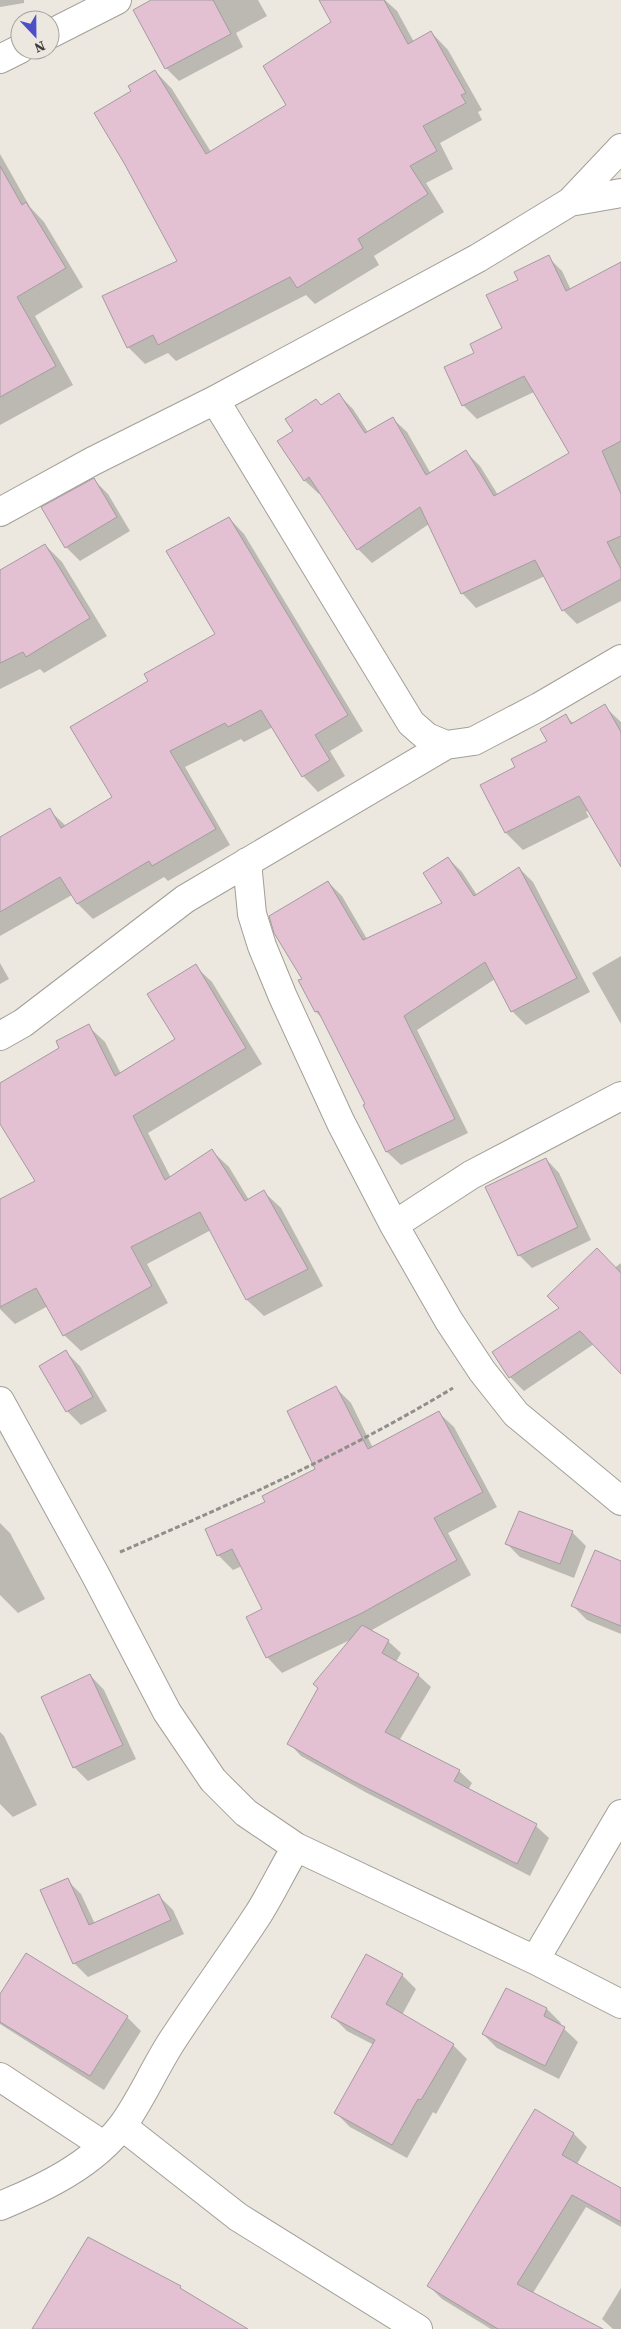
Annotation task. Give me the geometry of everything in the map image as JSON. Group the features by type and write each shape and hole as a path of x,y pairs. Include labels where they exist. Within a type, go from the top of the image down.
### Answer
{"street":[{"path":"60,29 118,0"},
{"path":"0,512 93,461 215,400 478,258 570,202 621,148"},
{"path":"570,202 621,193"},
{"path":"215,400 411,723 427,737 446,745"},
{"path":"0,1036 23,1023 185,899 446,745 474,741 539,707 621,659"},
{"path":"247,862 252,914 262,946 340,1123 394,1225 449,1322 482,1371 516,1414 621,1501"},
{"path":"394,1225 471,1175 621,1096"},
{"path":"0,1401 90,1565 167,1712 213,1780 246,1813 296,1847 535,1960 621,2004"},
{"path":"535,1960 621,1814"},
{"path":"0,2206 43,2188 76,2167 103,2145 122,2126 168,2046 259,1912 296,1847"},
{"path":"0,2077 103,2145"},
{"path":"122,2126 238,2217 418,2329"}],"path":[{"path":"90,1565 279,1482 400,1420 482,1371"}],"building":[{"path":"151,0 213,0 231,34 165,69 133,10"},
{"path":"319,0 384,0 408,44 431,31 466,93 461,95 466,103 423,126 437,151 410,166 428,194 358,239 363,248 297,288 290,277 158,345 153,335 127,348 102,296 177,261 124,163 94,113 131,91 128,86 155,70 206,154 286,105 263,66 331,22"},
{"path":"0,166 22,205 26,202 66,268 17,297 56,366 0,397"},
{"path":"549,255 566,291 621,262 621,441 602,451 621,494 621,536 607,542 621,569 621,579 562,611 535,560 461,594 420,507 357,550 309,477 304,481 277,441 293,431 285,419 316,399 321,405 339,393 365,433 393,417 426,475 466,450 494,496 569,453 524,376 462,406 444,367 474,353 470,344 502,328 486,295 518,280 514,272"},
{"path":"94,478 117,517 65,548 41,507"},
{"path":"229,517 348,715 315,735 330,760 302,777 261,710 228,727 225,723 170,751 216,829 152,866 149,861 77,904 60,877 0,912 0,837 50,808 61,828 112,797 70,727 148,681 144,674 215,634 166,551"},
{"path":"45,544 90,618 26,657 23,652 0,663 0,570"},
{"path":"605,704 621,732 621,867 579,796 505,833 480,785 515,767 511,759 547,741 540,729 566,714 571,724"},
{"path":"448,857 474,896 519,867 577,978 511,1012 485,962 404,1016 455,1119 386,1152 363,1105 365,1104 318,1011 315,1012 298,980 302,979 274,933 269,916 328,881 363,940 442,903 423,873"},
{"path":"196,964 246,1048 133,1116 165,1180 212,1149 245,1201 264,1190 308,1269 246,1300 200,1212 131,1247 152,1286 63,1336 36,1288 0,1307 0,1199 35,1181 0,1124 0,1083 59,1048 56,1041 89,1024 115,1076 175,1039 147,994"},
{"path":"546,1158 578,1227 518,1256 485,1187"},
{"path":"597,1248 621,1273 621,1374 580,1331 509,1378 492,1352 559,1308 547,1296"},
{"path":"66,1350 93,1397 66,1412 39,1366"},
{"path":"336,1386 368,1449 439,1411 483,1492 434,1518 457,1560 362,1613 266,1658 246,1617 262,1609 232,1549 217,1556 205,1529 265,1502 262,1496 315,1469 287,1411"},
{"path":"519,1511 573,1531 560,1564 505,1544"},
{"path":"595,1550 621,1561 621,1626 571,1606"},
{"path":"362,1625 389,1640 382,1653 419,1674 385,1732 460,1770 454,1781 537,1824 517,1864 353,1781 287,1744 318,1688 313,1684"},
{"path":"90,1674 123,1745 73,1768 41,1697"},
{"path":"68,1878 89,1925 159,1894 171,1920 73,1964 40,1890"},
{"path":"26,1953 128,2016 90,2076 0,2022 0,1994"},
{"path":"366,1954 403,1974 386,2004 454,2044 421,2100 418,2099 392,2145 334,2113 375,2040 331,2017"},
{"path":"506,1988 547,2008 544,2016 565,2027 545,2066 482,2034"},
{"path":"535,2109 574,2133 562,2155 621,2188 621,2222 572,2195 517,2284 603,2329 498,2329 427,2286"},
{"path":"88,2237 181,2286 180,2288 248,2329 32,2329"}]}
